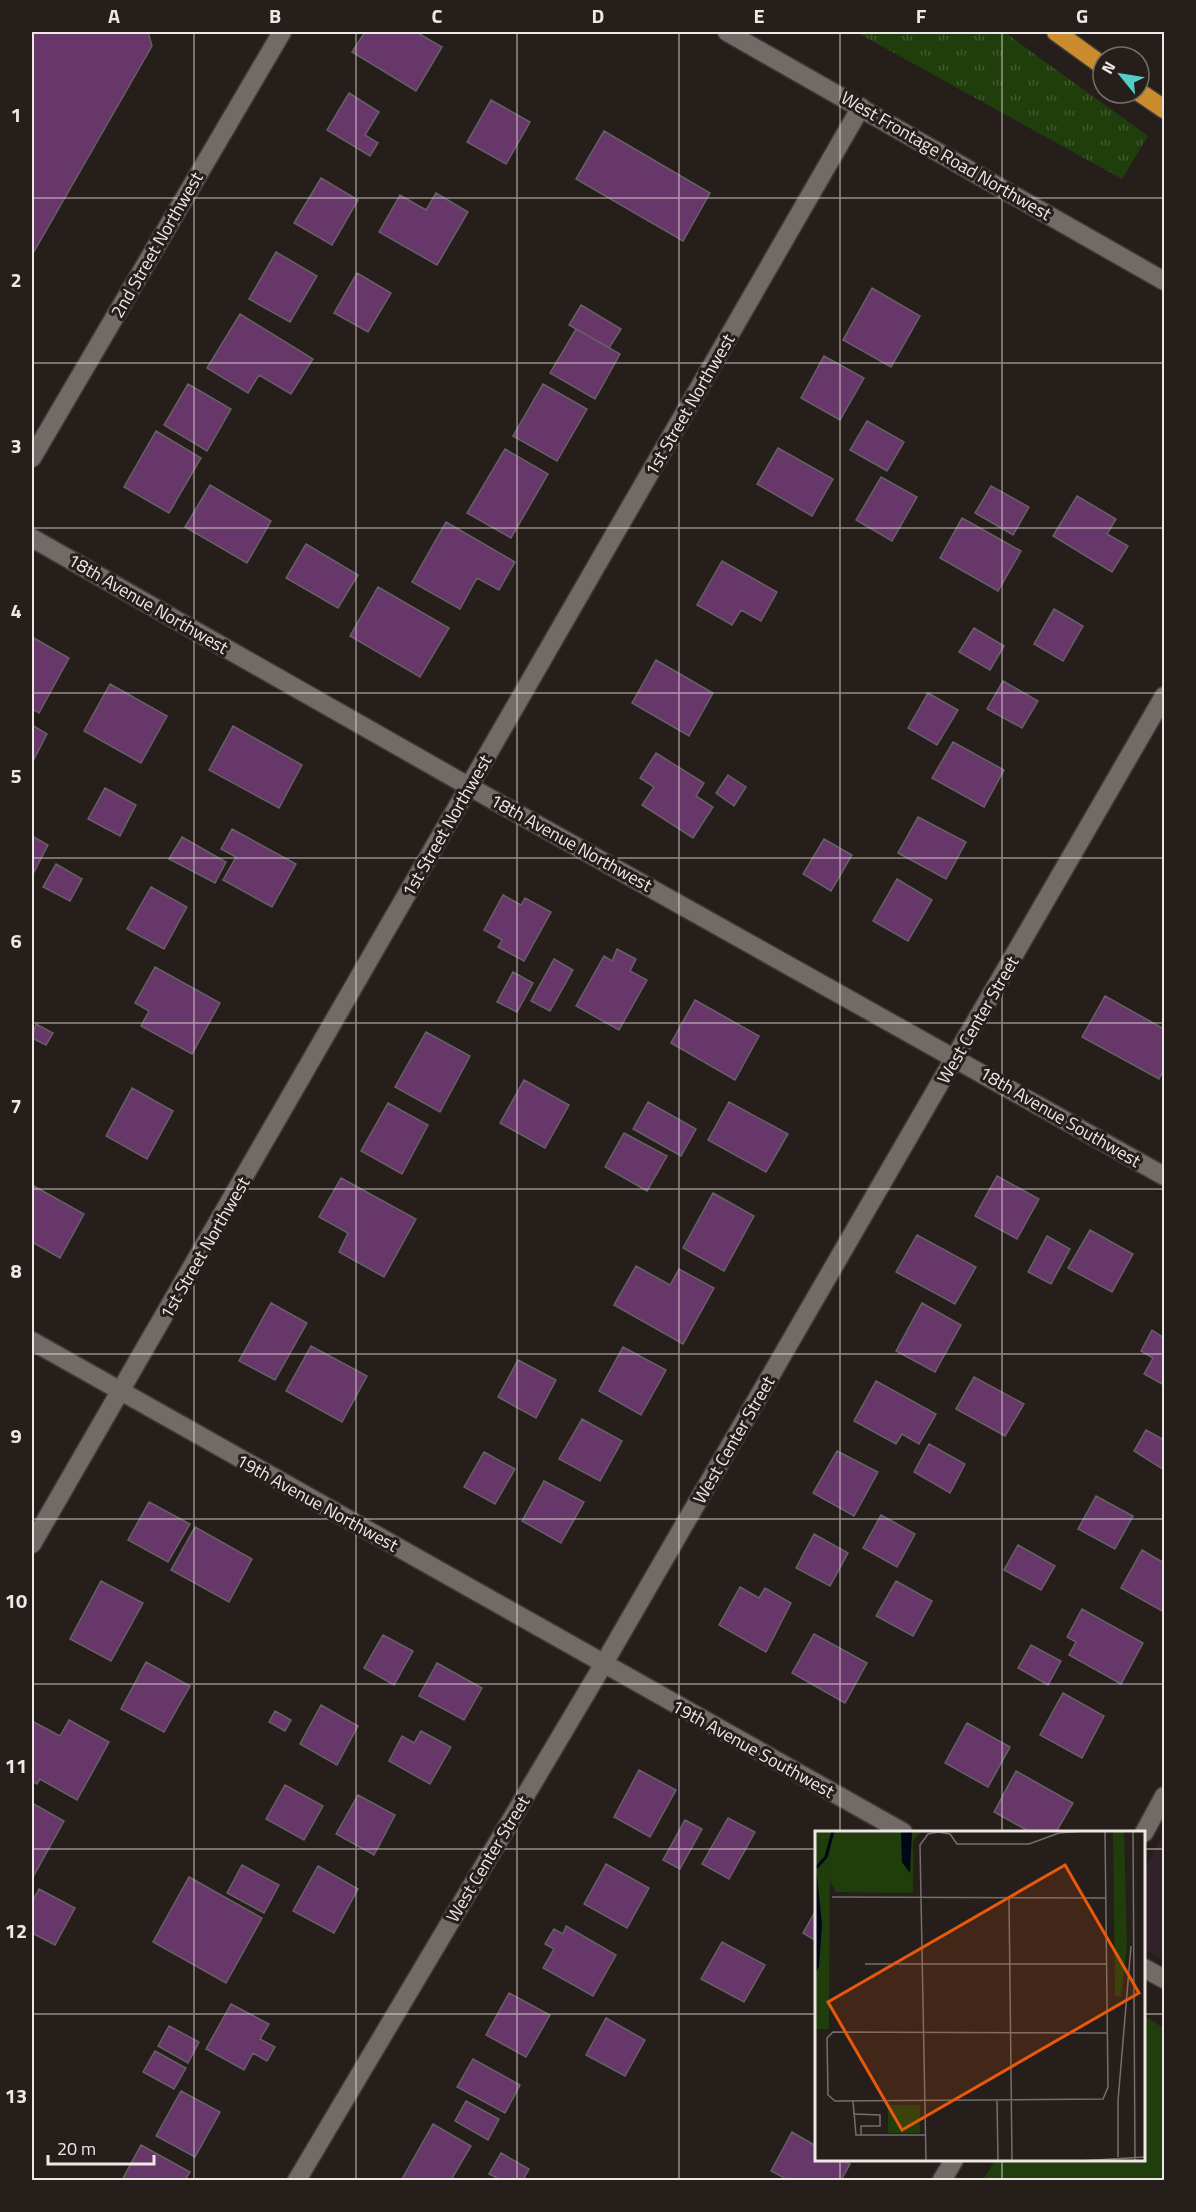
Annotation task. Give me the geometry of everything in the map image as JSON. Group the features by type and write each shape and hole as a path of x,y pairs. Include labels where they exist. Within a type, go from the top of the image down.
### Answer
{"highway":[{"path":"1056,32 1091,57"},
{"path":"1151,101 1164,110"}],"street":[{"name":"2nd Street Northwest","path":"32,458 282,32"},
{"name":"West Frontage Road Northwest","path":"727,32 1164,281"},
{"name":"1st Street Northwest","path":"32,1545 122,1393 861,108"},
{"name":"18th Avenue Northwest","path":"32,537 470,787 956,1057"},
{"name":"West Center Street","path":"297,2181 603,1665 1164,696"},
{"name":"18th Avenue Southwest","path":"956,1057 1164,1176"},
{"name":"19th Avenue Northwest","path":"32,1341 603,1665"},
{"name":"19th Avenue Southwest","path":"603,1665 899,1831"},
{"path":"1144,1831 1164,1796"},
{"path":"1145,1969 1164,1979"},
{"path":"942,2181 953,2161"}],"shaded area":[{"path":"1164,1833 1164,1961 1145,1950 1145,1868"}],"green space":[{"path":"856,32 1004,32 1091,95 1091,105 1105,105 1148,136 1122,179"},
{"path":"1145,2017 1164,2028 1164,2180 983,2180 994,2161 1145,2161"}],"building":[{"path":"32,32 148,32 152,46 32,255"},
{"path":"365,32 416,32 442,47 416,91 352,52"},
{"path":"349,93 379,112 365,135 378,143 370,156 327,130"},
{"path":"491,100 530,122 506,164 467,142"},
{"path":"604,131 710,193 683,241 576,179"},
{"path":"321,178 358,200 332,245 294,223"},
{"path":"436,193 468,212 437,265 379,232 400,195 426,210"},
{"path":"276,252 317,276 290,322 249,299"},
{"path":"357,273 391,293 368,332 334,313"},
{"path":"872,288 920,316 891,367 843,340"},
{"path":"581,305 621,329 609,348 569,325"},
{"path":"240,314 313,359 291,394 259,375 248,393 207,368"},
{"path":"576,329 620,354 595,399 550,373"},
{"path":"824,356 864,378 840,420 801,398"},
{"path":"188,384 231,409 207,451 164,425"},
{"path":"543,384 587,409 557,461 513,436"},
{"path":"867,421 904,442 887,471 850,450"},
{"path":"156,431 201,458 169,513 124,487"},
{"path":"778,448 833,479 812,516 757,484"},
{"path":"505,449 548,474 511,538 467,513"},
{"path":"881,477 917,497 892,541 856,520"},
{"path":"210,485 271,521 247,563 185,527"},
{"path":"991,486 1029,507 1013,535 975,513"},
{"path":"1077,496 1116,519 1107,534 1128,546 1112,572 1053,536"},
{"path":"962,518 1021,551 998,591 940,558"},
{"path":"446,522 515,562 499,590 477,578 460,609 412,582"},
{"path":"306,544 358,575 338,608 286,578"},
{"path":"722,561 777,592 761,621 741,610 732,625 697,605"},
{"path":"378,587 449,628 420,677 350,636"},
{"path":"1054,609 1083,626 1063,661 1034,644"},
{"path":"974,628 1004,646 990,670 959,652"},
{"path":"32,637 69,658 39,713 32,709"},
{"path":"656,660 713,693 689,736 632,703"},
{"path":"1003,681 1038,701 1022,728 987,709"},
{"path":"110,684 167,716 141,763 84,731"},
{"path":"928,693 958,710 937,745 908,728"},
{"path":"32,725 47,734 32,763"},
{"path":"233,726 302,765 279,808 209,770"},
{"path":"953,742 1004,770 984,807 932,778"},
{"path":"656,753 704,783 696,796 713,807 693,838 642,805 654,787 640,778"},
{"path":"728,775 746,787 734,806 716,793"},
{"path":"105,788 136,805 120,836 88,819"},
{"path":"918,817 966,842 946,879 898,853"},
{"path":"232,829 296,864 272,907 223,880 236,857 221,849"},
{"path":"32,836 48,845 32,876"},
{"path":"182,837 226,862 215,883 169,859"},
{"path":"824,839 852,855 831,891 803,874"},
{"path":"56,864 82,879 70,901 43,887"},
{"path":"897,879 932,900 908,941 873,921"},
{"path":"151,887 187,907 164,949 127,929"},
{"path":"503,895 521,905 525,898 551,912 524,961 498,947 502,940 484,930"},
{"path":"617,949 636,959 630,971 647,980 619,1030 576,1006 604,956 612,961"},
{"path":"554,959 573,970 550,1011 531,1001"},
{"path":"155,967 220,1003 192,1054 141,1026 149,1011 135,1003"},
{"path":"513,972 533,983 517,1012 497,1002"},
{"path":"1105,996 1164,1029 1164,1069 1159,1079 1082,1037"},
{"path":"695,1000 759,1036 735,1080 671,1043"},
{"path":"36,1024 53,1033 46,1045 32,1038"},
{"path":"426,1032 470,1056 440,1112 395,1087"},
{"path":"524,1080 569,1105 545,1148 500,1123"},
{"path":"132,1088 173,1111 147,1159 106,1136"},
{"path":"648,1102 696,1129 681,1156 633,1129"},
{"path":"729,1102 788,1134 766,1172 708,1140"},
{"path":"388,1103 428,1125 402,1174 361,1151"},
{"path":"624,1133 667,1156 647,1191 605,1167"},
{"path":"997,1176 1039,1199 1017,1239 975,1216"},
{"path":"341,1178 416,1219 384,1277 339,1252 348,1233 319,1217"},
{"path":"32,1185 84,1214 60,1258 32,1242"},
{"path":"713,1193 754,1216 724,1271 683,1248"},
{"path":"1090,1230 1133,1254 1112,1292 1068,1268"},
{"path":"917,1235 976,1267 955,1304 896,1272"},
{"path":"1047,1236 1070,1249 1051,1284 1028,1272"},
{"path":"636,1266 670,1285 679,1269 714,1288 683,1344 614,1305"},
{"path":"271,1303 307,1323 275,1380 239,1361"},
{"path":"922,1303 961,1325 935,1372 896,1351"},
{"path":"1152,1330 1164,1338 1164,1385 1144,1374 1153,1358 1141,1351"},
{"path":"311,1346 367,1376 342,1422 286,1391"},
{"path":"623,1347 666,1370 641,1415 599,1391"},
{"path":"518,1360 556,1380 536,1418 498,1397"},
{"path":"974,1377 1024,1404 1005,1436 956,1409"},
{"path":"876,1381 936,1414 919,1444 902,1434 896,1444 854,1421"},
{"path":"582,1419 622,1441 600,1481 559,1459"},
{"path":"1146,1430 1164,1440 1164,1470 1134,1451"},
{"path":"929,1444 965,1464 950,1493 914,1472"},
{"path":"837,1451 878,1472 854,1516 813,1493"},
{"path":"484,1452 515,1469 495,1504 464,1487"},
{"path":"544,1481 584,1502 561,1543 522,1521"},
{"path":"1096,1496 1133,1516 1115,1549 1078,1529"},
{"path":"149,1502 190,1524 168,1562 128,1540"},
{"path":"881,1515 915,1534 897,1567 863,1548"},
{"path":"195,1527 252,1559 229,1602 171,1570"},
{"path":"814,1534 848,1553 830,1586 796,1568"},
{"path":"1018,1545 1055,1566 1041,1590 1004,1570"},
{"path":"1142,1550 1164,1563 1164,1612 1121,1588"},
{"path":"101,1581 143,1603 111,1661 70,1639"},
{"path":"896,1581 932,1601 913,1636 876,1616"},
{"path":"740,1587 759,1598 765,1588 791,1603 766,1652 719,1625"},
{"path":"1082,1609 1143,1643 1121,1684 1069,1655 1076,1642 1067,1637"},
{"path":"814,1634 867,1663 845,1703 792,1673"},
{"path":"383,1635 413,1651 394,1685 364,1668"},
{"path":"1031,1645 1061,1661 1048,1685 1018,1668"},
{"path":"146,1662 190,1686 164,1732 121,1709"},
{"path":"437,1663 482,1688 464,1720 419,1696"},
{"path":"1063,1693 1104,1716 1082,1758 1040,1735"},
{"path":"321,1705 358,1726 337,1765 300,1744"},
{"path":"275,1711 291,1720 285,1731 269,1722"},
{"path":"69,1720 109,1742 77,1800 40,1779 37,1784 32,1781 32,1721 60,1736"},
{"path":"967,1723 1010,1747 988,1787 945,1763"},
{"path":"421,1731 451,1747 430,1784 389,1761 402,1736 414,1743"},
{"path":"639,1770 676,1790 650,1837 614,1817"},
{"path":"1016,1771 1073,1803 1057,1831 1028,1831 994,1812"},
{"path":"285,1785 323,1806 304,1840 266,1819"},
{"path":"358,1795 395,1815 374,1855 336,1834"},
{"path":"32,1803 64,1821 33,1877 32,1876"},
{"path":"728,1818 755,1832 729,1879 702,1864"},
{"path":"685,1820 702,1829 680,1869 663,1860"},
{"path":"606,1864 649,1888 627,1928 584,1904"},
{"path":"242,1865 279,1885 264,1913 227,1893"},
{"path":"318,1866 358,1889 334,1933 293,1911"},
{"path":"189,1877 262,1918 226,1983 153,1942"},
{"path":"39,1889 75,1908 55,1945 32,1933 32,1902"},
{"path":"815,1912 815,1940 803,1933"},
{"path":"566,1926 616,1955 593,1996 543,1968 554,1949 545,1944 554,1929 563,1934"},
{"path":"722,1942 765,1965 744,2002 701,1979"},
{"path":"509,1993 550,2015 526,2057 486,2035"},
{"path":"231,2004 269,2024 260,2039 275,2047 267,2061 253,2053 244,2070 206,2049"},
{"path":"606,2018 645,2040 625,2076 586,2055"},
{"path":"169,2026 199,2042 188,2063 158,2046"},
{"path":"155,2051 186,2068 174,2089 143,2072"},
{"path":"473,2059 520,2085 505,2113 457,2087"},
{"path":"181,2091 220,2112 195,2157 156,2136"},
{"path":"466,2101 499,2119 488,2140 455,2121"},
{"path":"433,2124 471,2146 451,2180 402,2179"},
{"path":"792,2132 815,2145 815,2161 844,2161 850,2164 841,2180 788,2180 771,2171"},
{"path":"141,2145 190,2172 185,2180 122,2180"},
{"path":"501,2153 529,2169 523,2180 501,2180 489,2174"}]}
